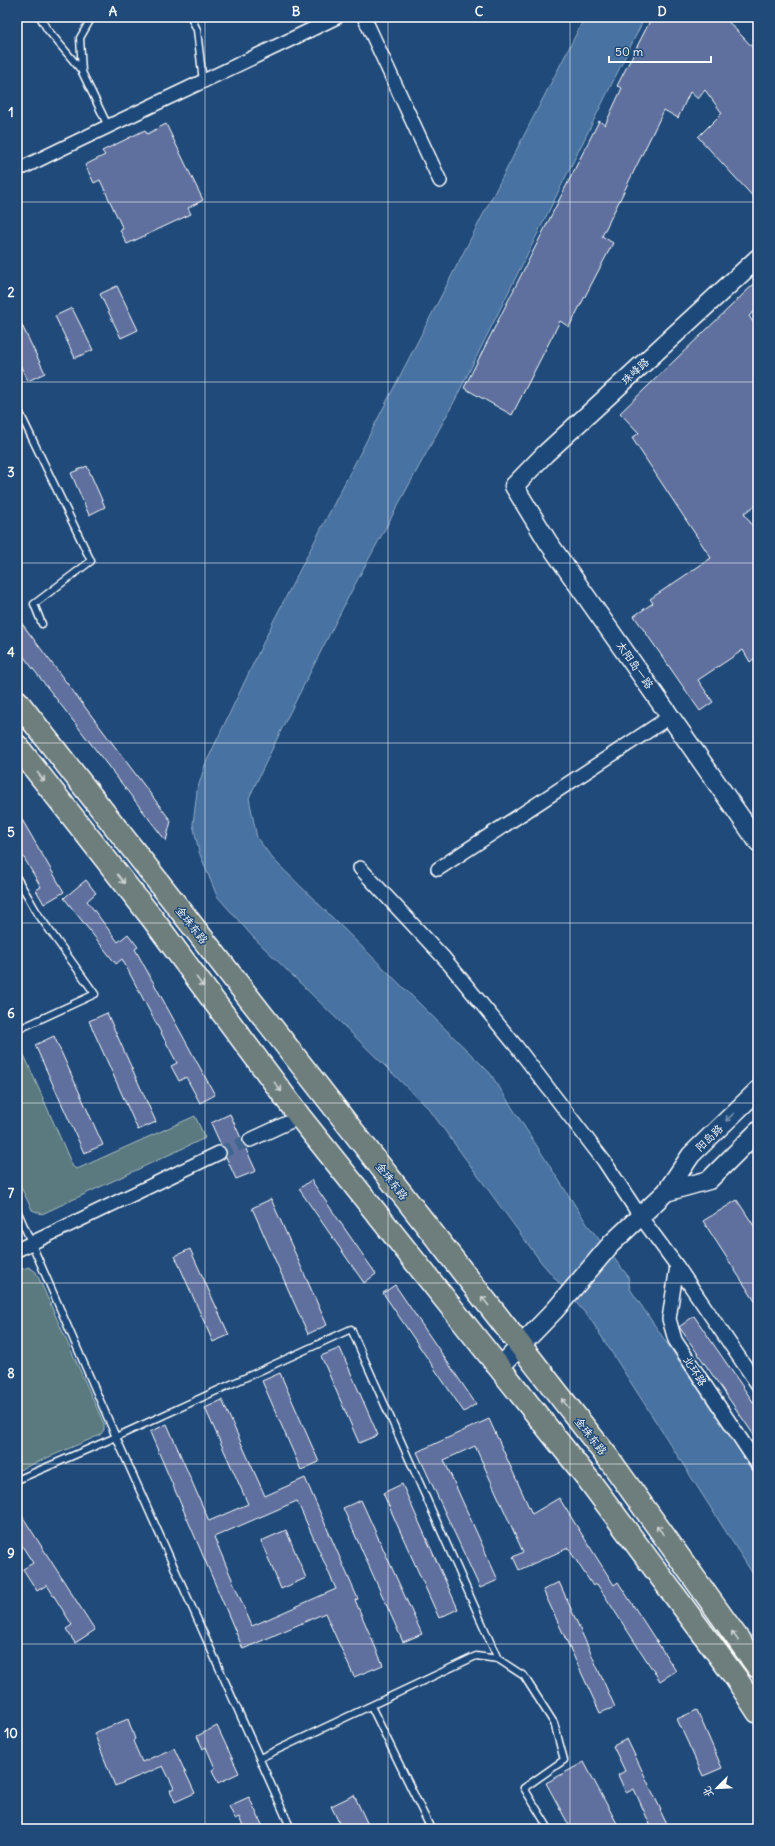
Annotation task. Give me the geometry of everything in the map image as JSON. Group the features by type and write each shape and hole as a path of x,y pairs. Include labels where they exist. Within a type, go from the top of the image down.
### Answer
{"highway":[{"name":"金珠东路","path":"17,701 609,1459 758,1668"},
{"path":"17,746 152,918 300,1117 588,1479 736,1678 758,1712"}],"street":[{"path":"21,169 108,126 203,83 337,17"},
{"path":"364,17 440,181"},
{"name":"珠峰路","path":"514,486 545,454 758,258"},
{"name":"太阳岛一路","path":"514,486 548,542 758,842"},
{"path":"438,869 671,716"},
{"path":"360,868 444,958 516,1046 604,1161 640,1216 677,1266 758,1386"},
{"name":"阳岛路","path":"500,1368 520,1345 555,1310 611,1244 666,1192 691,1155 758,1090"},
{"path":"250,1140 300,1117"},
{"name":"阳岛路","path":"666,1192 709,1180 758,1131"},
{"path":"17,1250 219,1153"},
{"name":"北环路","path":"677,1266 669,1319 675,1340 758,1465"}],"lane":[{"path":"40,17 47,29 82,72 108,126"},
{"path":"82,72 80,38 92,17"},
{"path":"191,17 197,30 203,83"},
{"path":"17,407 91,561 34,604 42,624"},
{"path":"17,878 38,914 96,994 17,1030"},
{"path":"17,1210 116,1437 291,1829"},
{"path":"17,1480 116,1437 351,1329 498,1659"},
{"path":"260,1758 476,1656 498,1659 524,1676 554,1723 564,1760 524,1788 549,1829"},
{"path":"372,1708 431,1829"}],"green space":[{"path":"18,1041 73,1167 77,1169 195,1116 205,1138 42,1214 32,1210 17,1179"},
{"path":"29,1267 36,1272 104,1424 104,1430 100,1435 17,1471 17,1271"}],"water":[{"path":"585,17 645,17 454,402 353,588 285,722 249,798 257,838 273,859 490,1073 587,1224 628,1276 630,1289 758,1477 758,1582 591,1320 541,1262 429,1109 253,937 217,896 199,852 193,824 197,791 205,765 274,620"}],"building":[{"path":"652,17 724,17 758,53 758,202 698,137 722,113 705,90 698,99 690,92 678,118 664,110 602,236 613,243 569,327 560,321 512,415 464,388 599,121 605,125 622,88 617,86"},
{"path":"166,124 203,200 188,208 191,214 127,244 120,230 123,229 100,180 94,183 85,165 105,155 102,151 145,130 147,134"},
{"path":"758,280 758,308 749,316 758,329 758,504 744,513 758,534 758,655 750,662 743,650 698,680 713,702 700,711 634,616 653,603 650,599 711,558 632,438 639,433 620,413"},
{"path":"117,286 138,330 121,338 100,294"},
{"path":"72,308 93,350 75,358 55,316"},
{"path":"17,315 45,373 28,381 17,359"},
{"path":"87,466 105,507 89,515 71,473"},
{"path":"17,617 171,821 166,841 17,648"},
{"path":"17,811 64,892 44,904 36,890 41,887 17,846"},
{"path":"86,880 96,893 87,901 118,942 128,934 138,947 135,949 215,1095 200,1103 186,1077 179,1081 171,1066 177,1063 122,959 116,964 64,898"},
{"path":"107,1013 156,1122 138,1130 89,1021"},
{"path":"54,1036 103,1145 84,1153 35,1045"},
{"path":"230,1114 256,1171 236,1179 226,1157 226,1150 221,1145 211,1123"},
{"path":"311,1180 376,1274 364,1283 299,1189"},
{"path":"271,1199 327,1325 308,1334 252,1208"},
{"path":"737,1200 758,1232 758,1306 703,1221"},
{"path":"190,1249 229,1335 213,1342 175,1256"},
{"path":"395,1285 476,1404 464,1412 383,1293"},
{"path":"694,1316 758,1409 758,1441 679,1327"},
{"path":"340,1348 378,1435 359,1443 321,1356"},
{"path":"280,1373 319,1462 301,1470 262,1381"},
{"path":"222,1400 265,1496 305,1478 358,1599 355,1600 383,1665 354,1677 325,1613 243,1649 150,1432 167,1424 209,1521 248,1504 205,1408","holes":["297,1501 336,1589 252,1626 214,1537"]},
{"path":"489,1419 532,1514 559,1498 614,1585 618,1582 676,1671 660,1681 597,1584 593,1586 568,1548 519,1570 513,1557 523,1552 475,1446 444,1460 498,1580 480,1588 417,1452"},
{"path":"402,1484 458,1609 439,1618 383,1493"},
{"path":"361,1500 422,1634 403,1642 343,1508"},
{"path":"17,1508 95,1630 75,1643 66,1629 72,1625 47,1585 37,1591 23,1569 33,1563 17,1538"},
{"path":"286,1530 306,1578 281,1589 261,1541"},
{"path":"559,1582 615,1707 600,1713 543,1590"},
{"path":"697,1710 722,1768 703,1776 677,1719"},
{"path":"128,1719 135,1739 133,1741 142,1762 174,1748 195,1793 175,1802 170,1790 174,1788 163,1766 115,1786 94,1733"},
{"path":"217,1726 239,1773 218,1783 212,1770 215,1768 206,1747 203,1749 197,1736"},
{"path":"627,1739 669,1829 652,1829 634,1789 626,1793 618,1775 625,1771 613,1746"},
{"path":"584,1762 620,1829 571,1829 546,1783"},
{"path":"354,1795 370,1829 342,1829 331,1806"},
{"path":"249,1797 264,1829 244,1829 239,1817 235,1819 229,1806"}],"tunnel":[{"path":"219,1153 250,1140"}]}
